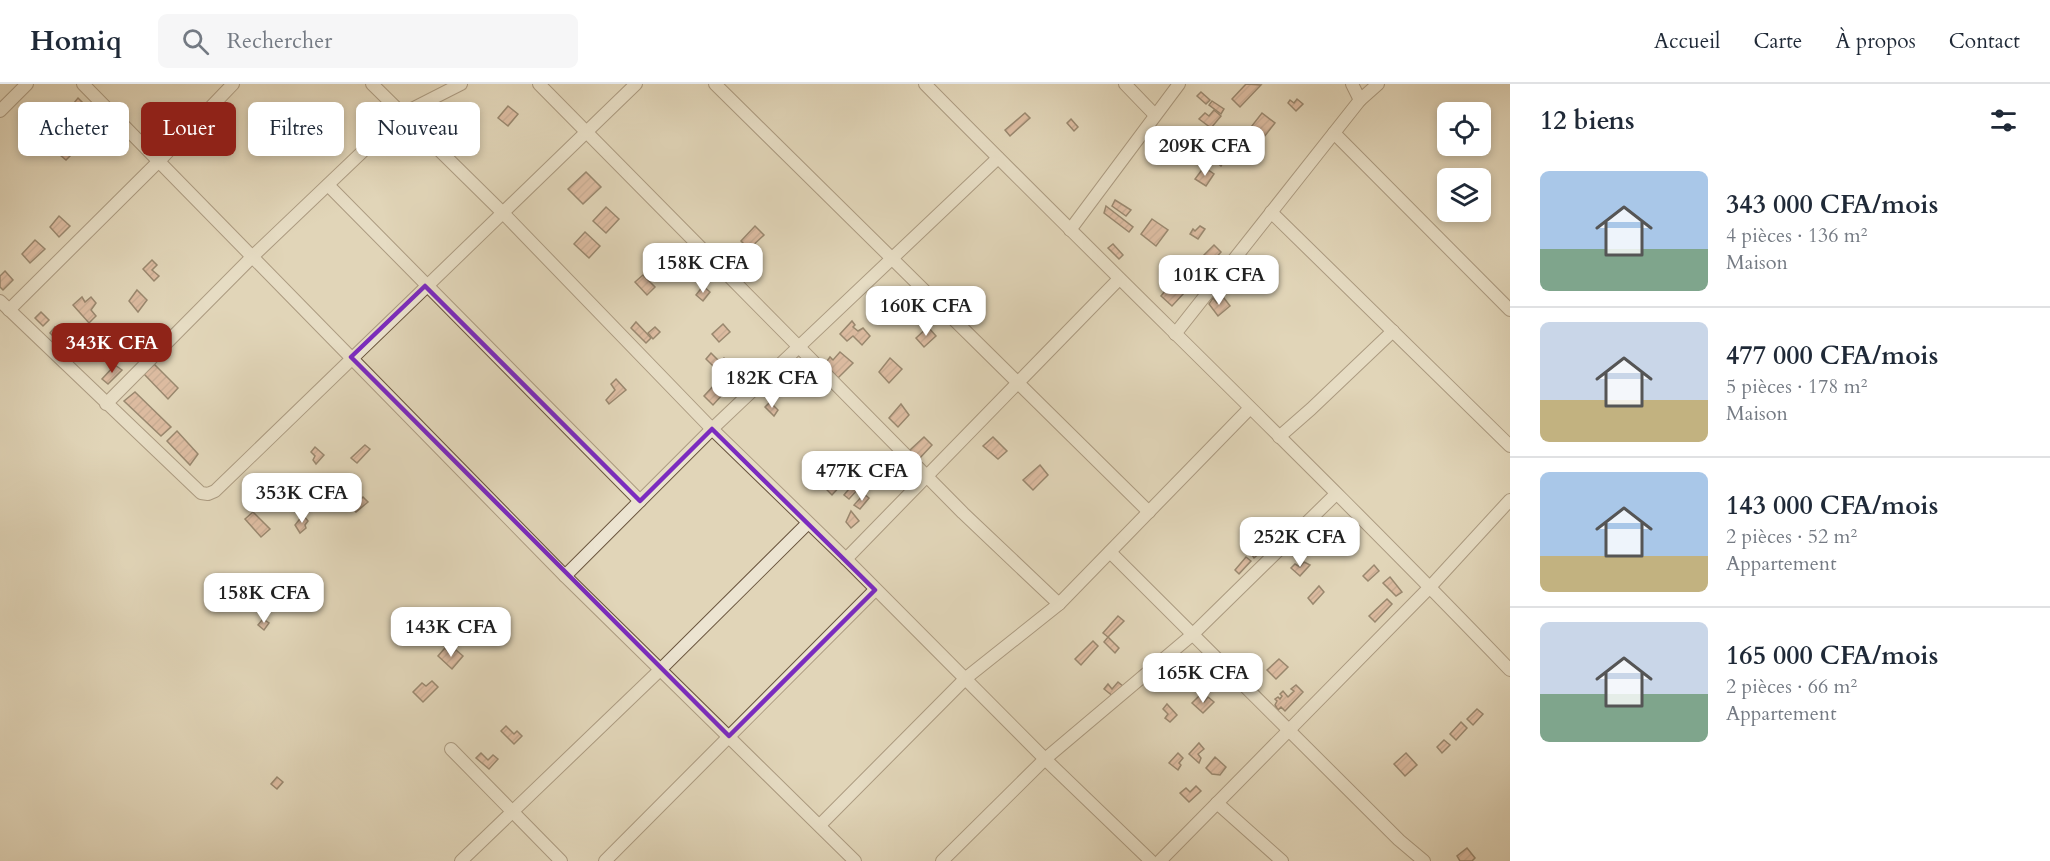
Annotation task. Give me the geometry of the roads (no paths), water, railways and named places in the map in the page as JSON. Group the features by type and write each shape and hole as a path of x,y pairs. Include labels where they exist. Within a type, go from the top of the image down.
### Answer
{"street":[{"path":"0,111 27,84"},
{"path":"83,84 565,576 855,861"},
{"path":"372,84 390,102"},
{"path":"426,102 461,84"},
{"path":"539,84 927,476 1059,604"},
{"path":"230,85 159,161 5,305 201,494 215,491 351,357 636,84"},
{"path":"715,84 1149,512"},
{"path":"925,84 1430,587 1510,670"},
{"path":"1125,84 1155,115"},
{"path":"1070,230 1179,84"},
{"path":"1352,84 1360,100"},
{"path":"1175,334 1360,100 1378,84"},
{"path":"1334,133 1510,310"},
{"path":"106,404 253,256 358,156"},
{"path":"445,156 712,429 1151,861"},
{"path":"565,576 712,429 998,158"},
{"path":"328,185 425,286 640,501"},
{"path":"1271,212 1510,446"},
{"path":"846,559 1119,279"},
{"path":"1279,437 1393,331"},
{"path":"820,825 966,678 1059,604 1250,408"},
{"path":"942,861 1045,759 1192,635 1336,494"},
{"path":"1160,861 1430,587 1510,500"},
{"path":"461,861 661,669 808,523"},
{"path":"1110,552 1288,731 1399,840 1424,861"},
{"path":"605,861 875,590"},
{"path":"451,749 561,861"},
{"path":"1217,803 1282,861"}]}
